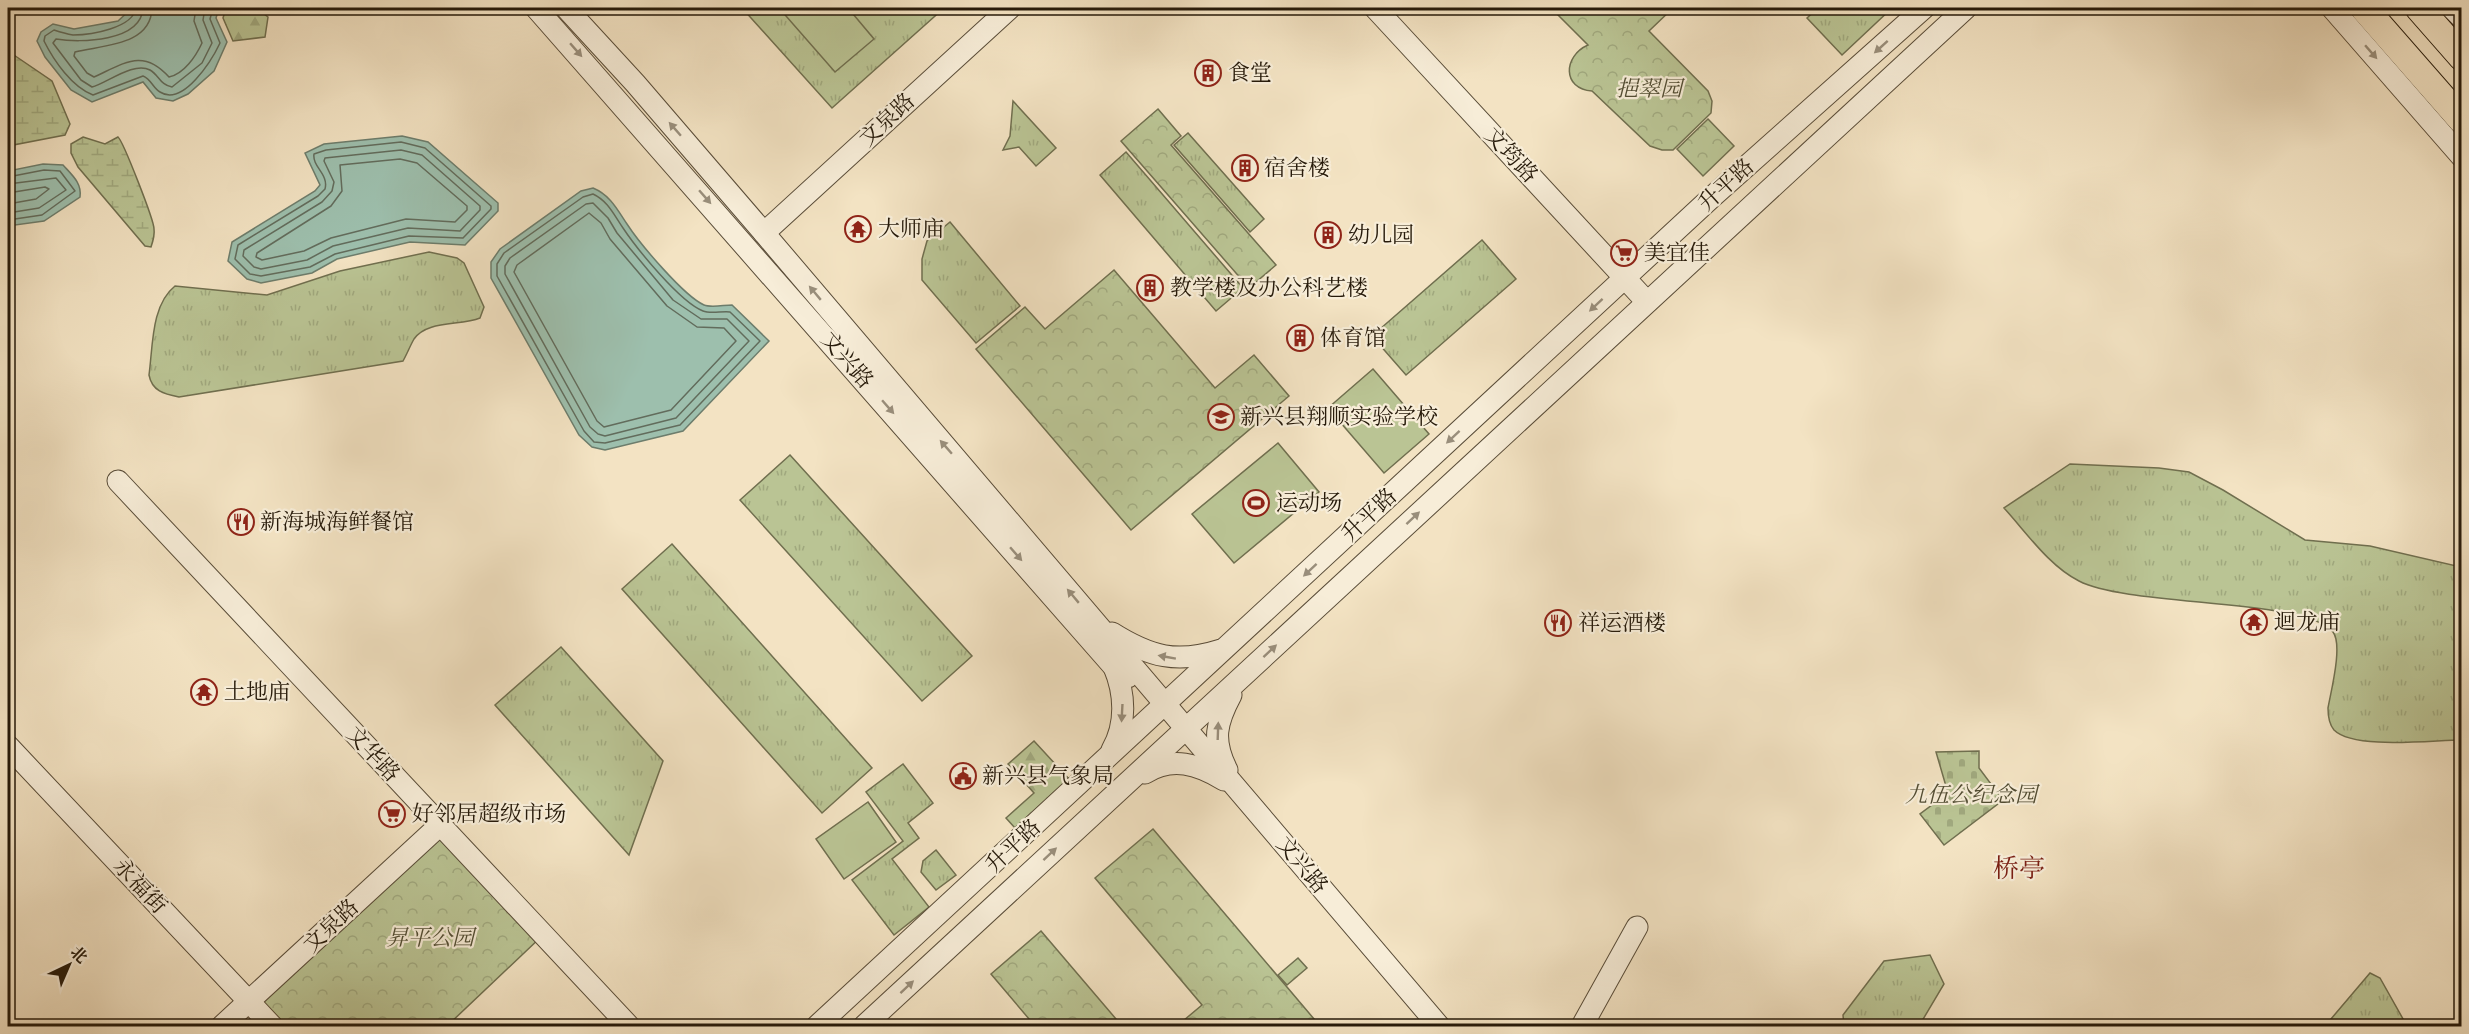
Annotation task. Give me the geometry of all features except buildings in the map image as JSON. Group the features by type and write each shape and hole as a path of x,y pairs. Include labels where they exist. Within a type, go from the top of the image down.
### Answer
{"main road":[{"path":"2364,8 2462,120"},
{"path":"2419,8 2462,57"}],"street":[{"name":"文兴路","path":"536,8 859,360 1095,622 1439,1026"},
{"name":"文兴路","path":"566,8 635,82 764,233 859,360 1114,667 1165,704"},
{"name":"文泉路","path":"764,233 1010,8"},
{"name":"文筠路","path":"1375,8 1647,302"},
{"name":"升平路","path":"817,1026 1625,278 1924,8"},
{"name":"升平路","path":"864,1026 1966,8"},
{"path":"2332,8 2462,157"},
{"path":"2452,8 2462,18"},
{"name":"文华路","path":"118,482 629,1026"},
{"path":"1095,622 1149,653 1173,659 1224,649"},
{"path":"1108,757 1118,739 1123,712 1120,685 1114,667"},
{"path":"1235,786 1222,760 1217,738 1219,717 1241,678"},
{"name":"永福街","path":"8,746 272,1026"},
{"path":"1124,786 1156,766 1173,763 1192,764 1235,786"},
{"name":"文泉路","path":"222,1026 440,825"},
{"path":"1582,1026 1636,927"}],"green space":[{"path":"226,8 256,8 268,17 265,37 233,41 223,18"},
{"path":"742,8 944,8 832,108"},
{"path":"779,8 848,8 874,39 835,72"},
{"name":"挹翠园","path":"1551,8 1673,8 1649,31 1708,91 1712,101 1711,113 1673,150 1662,150 1650,146 1592,91 1575,85 1569,71 1570,64 1580,50 1588,45"},
{"path":"1818,8 1892,8 1842,55 1807,18"},
{"path":"8,51 52,81 70,124 65,135 8,146"},
{"path":"1013,101 1056,148 1036,166 1019,147 1003,150 1010,136"},
{"path":"1158,109 1181,136 1171,145 1276,265 1249,288 1121,141"},
{"path":"1708,119 1734,146 1703,176 1677,149"},
{"path":"1188,133 1264,219 1250,232 1174,145"},
{"path":"83,137 105,144 118,137 138,181 153,223 154,234 151,247 145,246 78,167 71,153 71,144"},
{"path":"1126,152 1243,288 1216,311 1100,175"},
{"path":"950,222 1020,306 976,343 922,280 922,259 927,241"},
{"path":"1482,240 1516,279 1406,375 1372,336"},
{"path":"429,252 457,258 464,263 484,307 480,318 435,326 420,333 414,339 403,361 179,397 168,395 153,385 149,375 154,327 161,304 175,286 267,295 340,271"},
{"path":"1114,270 1215,388 1254,355 1289,396 1131,530 976,349 1025,307 1045,329"},
{"path":"1373,369 1429,434 1384,473 1328,408"},
{"name":"运动场","path":"1278,443 1319,492 1234,563 1192,514"},
{"path":"790,455 972,656 922,701 740,500"},
{"path":"2070,464 2159,468 2189,472 2305,540 2370,546 2461,567 2461,740 2376,742 2344,736 2334,730 2328,708 2337,657 2336,638 2333,632 2317,621 2289,613 2103,589 2068,575 2048,558 2004,508"},
{"path":"672,544 872,768 822,813 622,589"},
{"path":"561,647 663,761 629,855 495,705"},
{"path":"1034,741 1069,779 1015,828 1006,818 1034,793 1008,764"},
{"name":"九伍公纪念园","path":"1979,751 1979,768 2003,800 1944,845 1920,814 1948,793 1936,752"},
{"path":"903,764 933,803 908,823 919,838 892,859 929,907 894,935 852,880 903,841 866,792"},
{"path":"868,802 896,842 844,879 816,839"},
{"name":"昇平公园","path":"440,825 543,935 447,1026 272,1026 249,1001"},
{"path":"1153,829 1320,1026 1177,1026 1202,1005 1095,878"},
{"path":"936,850 956,875 936,890 921,872 923,861"},
{"path":"1041,931 1122,1026 1035,1026 991,974"},
{"path":"1930,955 1944,984 1919,1026 1844,1026 1843,1015 1884,961"},
{"path":"1298,958 1307,968 1287,985 1278,975"},
{"path":"2370,973 2380,978 2407,1026 2325,1026"}],"water":[{"path":"132,8 219,8 216,18 227,42 214,71 188,94 173,101 156,98 143,82 92,102 71,90 45,57 37,41 41,32 53,24 74,29 118,21"},
{"path":"402,136 428,142 498,203 498,211 465,245 410,242 337,259 312,273 261,283 247,279 228,261 232,242 315,191 320,185 305,153 324,144"},
{"path":"43,164 63,165 78,183 80,197 44,221 8,226 8,171"},
{"path":"593,188 613,203 633,233 663,269 695,300 707,306 732,305 769,341 683,431 605,450 592,447 579,435 491,278 491,262 500,249 581,191"}],"place":[{"name":"食堂","path":"1208,73"},
{"name":"宿舍楼","path":"1245,168"},
{"name":"大师庙","path":"858,229"},
{"name":"幼儿园","path":"1328,235"},
{"name":"美宜佳","path":"1624,253"},
{"name":"教学楼及办公科艺楼","path":"1150,288"},
{"name":"体育馆","path":"1300,338"},
{"name":"新兴县翔顺实验学校","path":"1221,417"},
{"name":"运动场","path":"1256,503"},
{"name":"新海城海鲜餐馆","path":"241,522"},
{"name":"迴龙庙","path":"2254,622"},
{"name":"祥运酒楼","path":"1558,623"},
{"name":"土地庙","path":"204,692"},
{"name":"新兴县气象局","path":"963,776"},
{"name":"好邻居超级市场","path":"392,814"}],"district":[{"name":"桥亭","path":"2019,869"}]}
